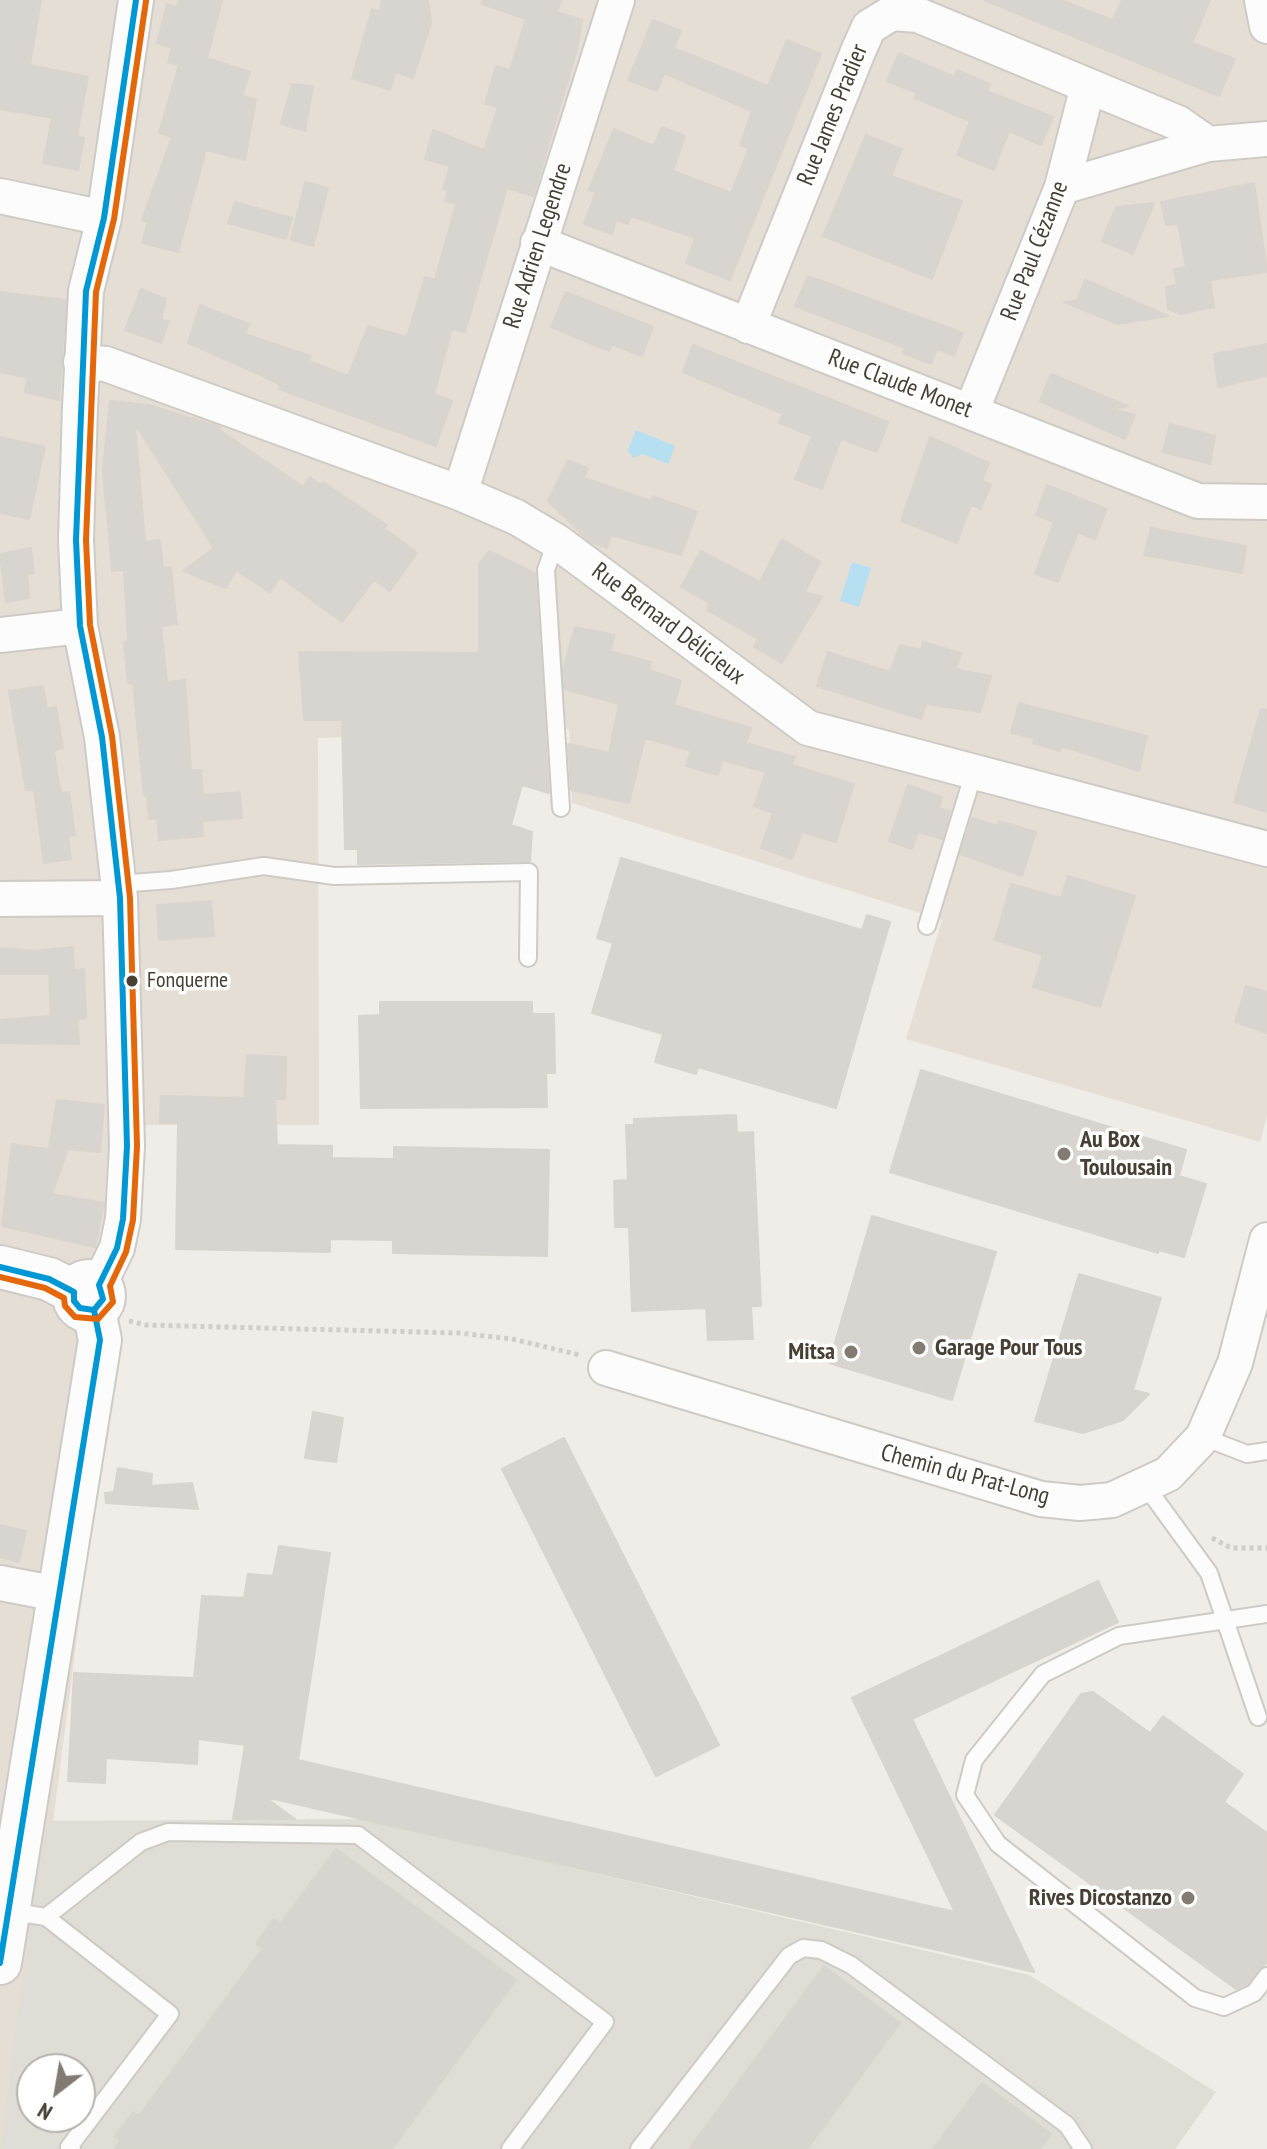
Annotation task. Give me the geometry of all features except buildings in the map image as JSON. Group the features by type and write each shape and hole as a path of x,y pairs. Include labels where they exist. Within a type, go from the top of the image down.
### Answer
{"street":[{"path":"0,1963 27,1914 58,1594 100,1340 89,1296 117,1248 123,1219 126,1175 119,891 102,737 80,626 76,540 86,291 104,218 136,0"},
{"name":"Rue Adrien Legendre","path":"460,493 617,0"},
{"path":"1262,0 1267,26"},
{"name":"Rue James Pradier","path":"748,326 869,27 892,13 918,15 1178,123 1208,144"},
{"name":"Rue Paul Cézanne","path":"971,412 1062,187 1088,86"},
{"path":"1062,187 1208,144 1267,139"},
{"path":"0,196 104,218"},
{"name":"Rue Claude Monet","path":"538,243 1198,501 1267,502"},
{"name":"Rue Bernard Délicieux","path":"81,362 106,364 460,493 516,517 556,541 808,728 1267,849"},
{"path":"0,635 80,626"},
{"path":"0,899 119,891"},
{"name":"Chemin du Prat-Long","path":"606,1368 1041,1499 1080,1503 1112,1500 1168,1474 1203,1437 1235,1363 1267,1240"},
{"path":"0,1267 49,1279 89,1296"},
{"path":"0,1583 58,1594"}],"lane":[{"path":"556,541 546,570 561,808"},
{"path":"927,926 974,772"},
{"path":"119,891 264,866 334,876 529,872 528,958"},
{"path":"1203,1437 1247,1454 1267,1451"},
{"path":"1145,1485 1209,1573 1258,1717"},
{"path":"1267,1614 1226,1623 1119,1636 1043,1674 974,1760 965,1795 998,1844 1195,1998 1224,2007 1254,1993 1267,1976"},
{"path":"72,2149 69,2147 170,2014 27,1914 141,1842 168,1832 358,1835 605,2022 510,2149"},
{"path":"639,2149 789,1956 803,1948 821,1950 851,1965 1067,2125 1083,2149"}],"path":[{"path":"89,1296 146,1325 459,1333 570,1350 606,1368"}],"shaded area":[{"path":"0,0 1267,0 1267,1116 1260,1142 906,1039 942,920 572,803 569,729 318,738 319,1125 143,1125 50,1846 19,2053 16,2053 16,2075 5,2149 0,2149"},
{"path":"363,1819 1029,1975 1216,2092 1175,2149 1,2149 42,1821"}],"water":[{"path":"636,430 675,446 668,464 643,454 633,458 628,450"},
{"path":"852,562 871,568 859,607 840,601"}],"transit line":[{"path":"0,1267 49,1279 74,1292 74,1301 80,1308 94,1310 103,1299 99,1285 117,1248 123,1219 127,1146 120,898 102,737 80,626 76,540 86,291 104,218 136,0"},
{"path":"0,1277 45,1288 64,1298 65,1306 75,1317 98,1319 113,1302 110,1286 126,1252 133,1220 137,1146 130,898 112,736 90,625 86,540 96,292 114,219 146,1"},
{"path":"0,1963 100,1340 94,1310"}],"place":[{"name":"Fonquerne","path":"132,981"},
{"name":"Au Box Toulousain","path":"1064,1154"},
{"name":"Garage Pour Tous","path":"919,1348"},
{"name":"Mitsa","path":"851,1352"},
{"name":"Rives Dicostanzo","path":"1188,1898"}]}
